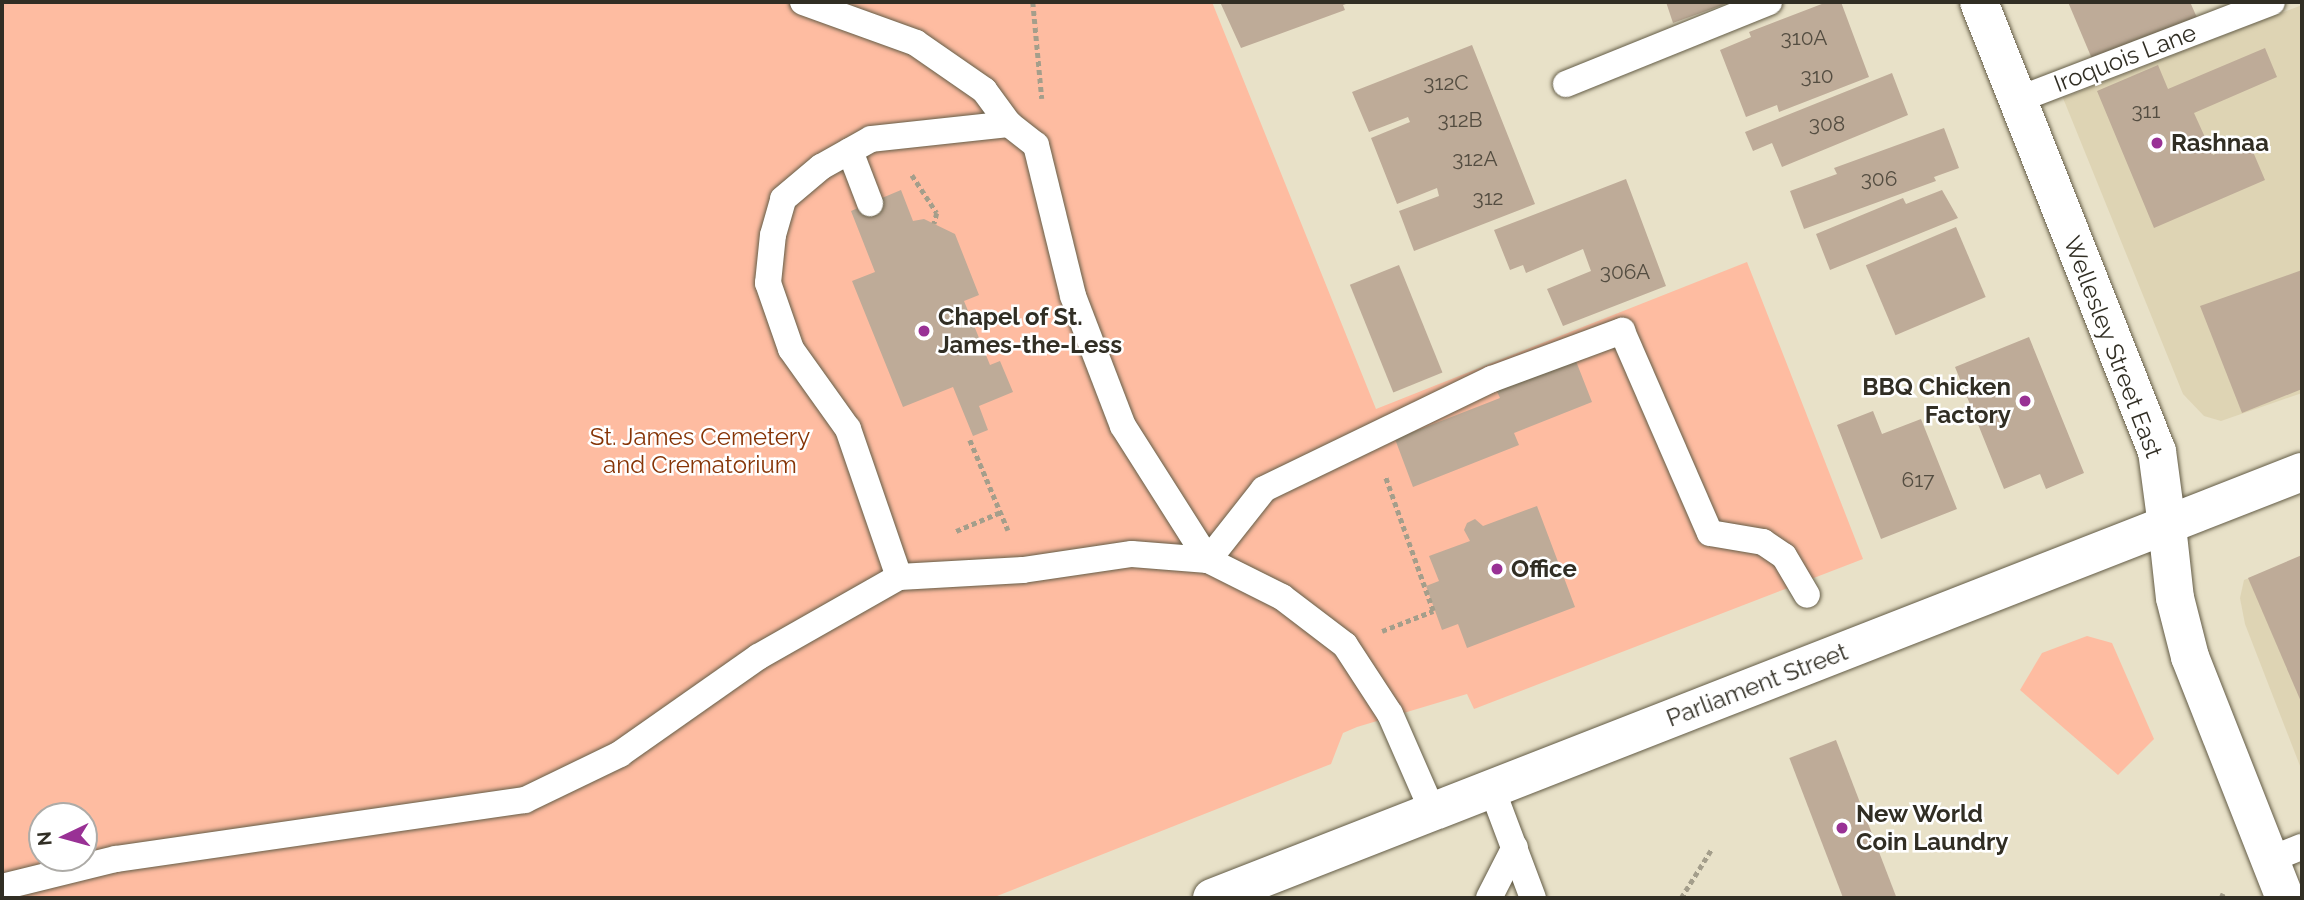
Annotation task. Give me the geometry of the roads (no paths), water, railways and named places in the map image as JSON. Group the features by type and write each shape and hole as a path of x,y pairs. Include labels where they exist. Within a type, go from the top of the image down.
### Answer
{"main road":[{"name":"Wellesley Street East","path":"1979,2 2157,451 2175,598 2190,657 2286,853 2285,898"},
{"name":"Parliament Street","path":"1212,898 2302,472"}],"lane":[{"path":"803,2 916,43 984,90 1009,124 1036,145 1073,296 1123,426 1208,560"},
{"path":"1566,84 1769,2"},
{"name":"Iroquois Lane","path":"2017,100 2272,2"},
{"path":"898,577 849,429 792,349 768,283 773,235 783,199 821,167 871,139 1009,124"},
{"path":"850,151 870,203"},
{"path":"1208,560 1264,489 1492,379 1622,331 1710,533 1763,542 1784,556 1807,595"},
{"path":"2,887 117,859 525,800 620,754 758,657 898,577 1023,570 1132,554 1208,560 1282,597 1345,645 1390,714 1433,813"},
{"path":"1492,789 1533,898"},
{"path":"1489,898 1515,847"}],"place":[{"name":"Rashnaa","path":"2157,143"},
{"name":"Chapel of St. James-the-Less","path":"924,331"},
{"name":"BBQ Chicken Factory","path":"2025,401"},
{"name":"Office","path":"1497,569"},
{"name":"New World Coin Laundry","path":"1842,828"}],"park label":[{"name":"St. James Cemetery and Crematorium","path":"700,451"}]}
